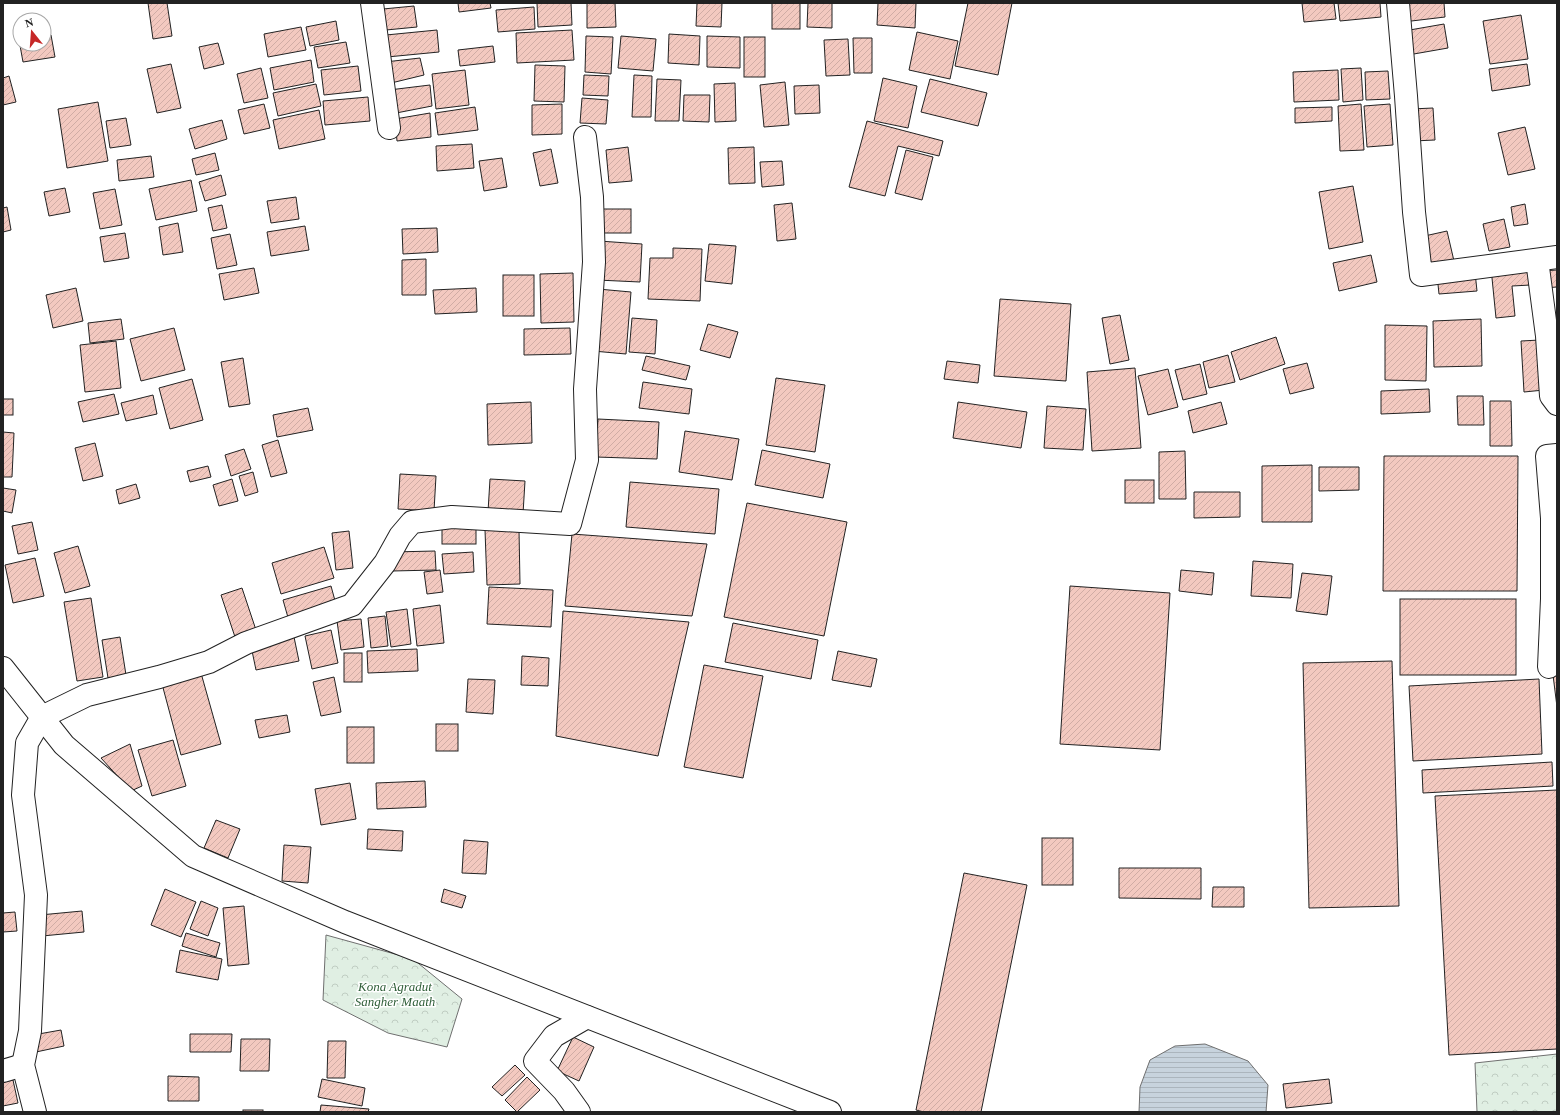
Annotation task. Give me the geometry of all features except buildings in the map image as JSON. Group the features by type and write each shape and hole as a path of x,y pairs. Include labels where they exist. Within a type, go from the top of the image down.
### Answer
{"street":[{"path":"372,3 389,128"},
{"path":"1398,3 1407,103 1414,212 1421,275 1547,259 1547,336 1555,399"},
{"path":"35,1112 13,1068 30,1031 36,895 23,795 27,743 42,717 87,695 160,677 209,662 246,643 352,605 385,563 400,536 412,522 452,517 570,524 587,460 586,389 594,262 592,197 585,137"},
{"path":"1549,667 1552,599 1552,518 1546,456 1557,455"},
{"path":"3,668 64,746 193,856 345,922 830,1112"},
{"path":"579,1112 564,1091 535,1061 554,1036 587,1017"}],"green space":[{"name":"Kona Agradut Sangher Maath","path":"326,935 413,959 462,999 447,1047 388,1033 323,1000"},
{"path":"1557,1054 1557,1112 1477,1112 1475,1063"}],"shaded area":[{"path":"1205,1044 1248,1061 1268,1085 1266,1112 1139,1112 1140,1087 1150,1060 1175,1046"}]}
